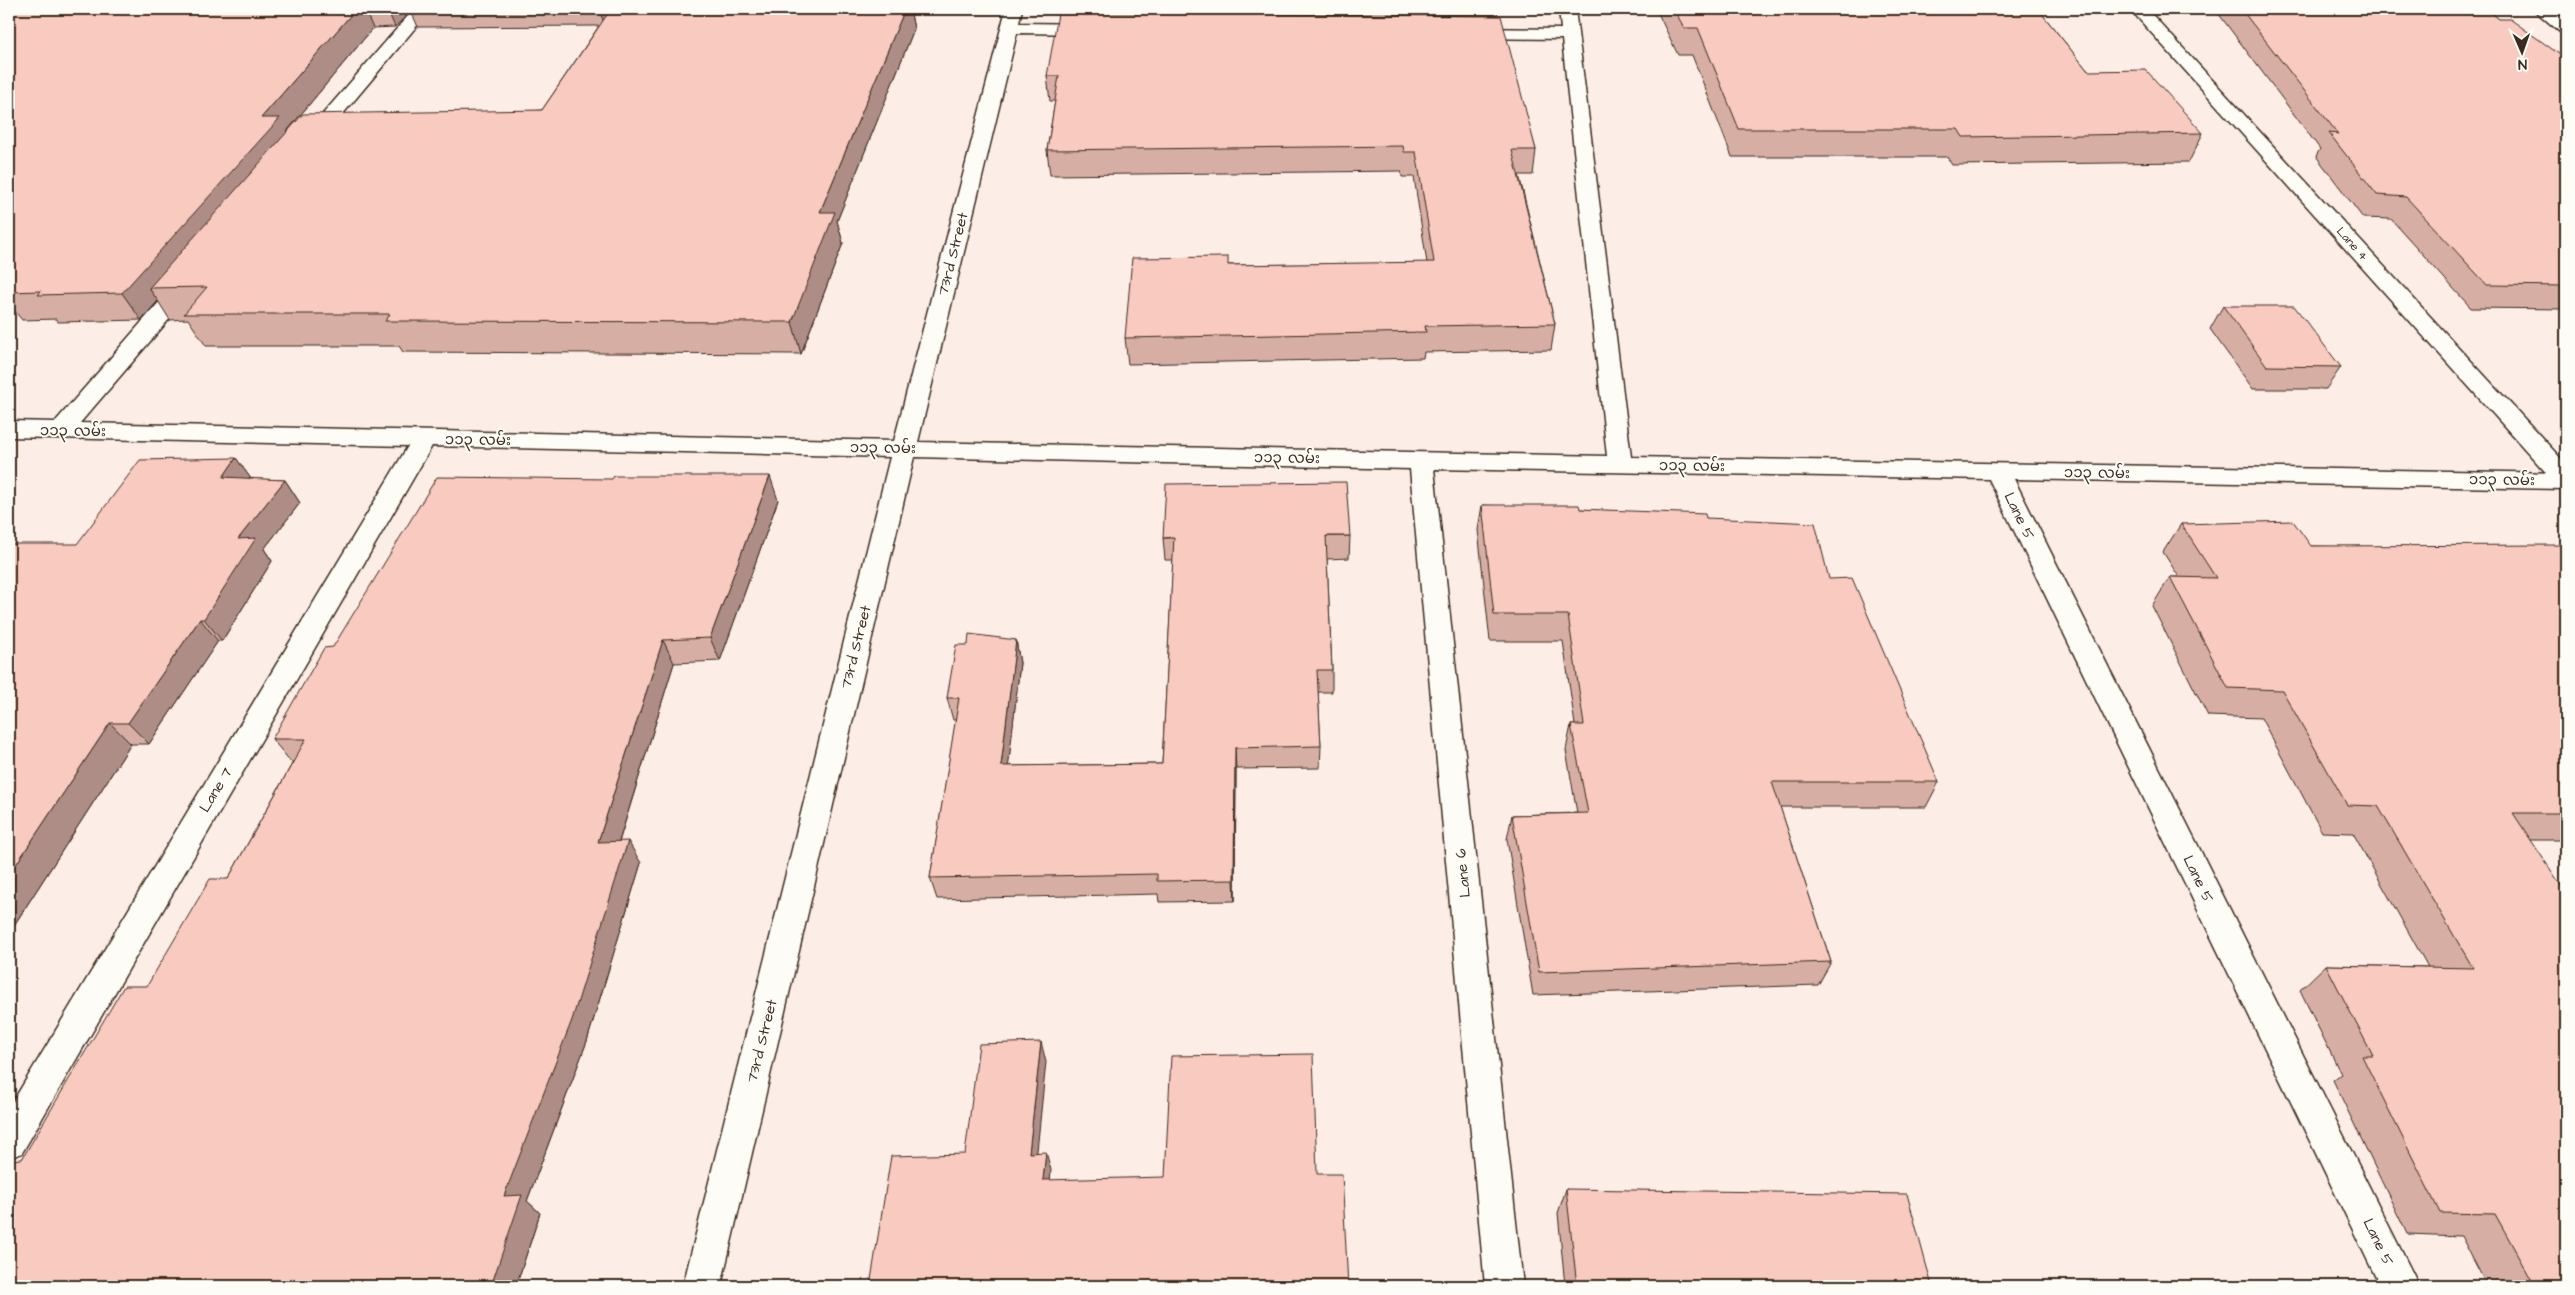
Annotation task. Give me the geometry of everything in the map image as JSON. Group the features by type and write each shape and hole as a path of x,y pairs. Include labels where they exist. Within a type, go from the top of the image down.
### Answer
{"street":[{"path":"294,159 423,9"},
{"path":"1567,9 1620,465"},
{"name":"Lane 4","path":"2138,9 2566,480"},
{"path":"2542,9 2566,28"},
{"path":"1011,19 1107,29"},
{"name":"73rd Street","path":"702,1286 904,449 1011,19"},
{"path":"1451,33 1569,34"},
{"path":"61,430 203,265"},
{"name":"၁၁၃ လမ်း","path":"9,429 1620,465 2566,480"},
{"name":"Lane 7","path":"9,1141 424,439"},
{"name":"Lane 6","path":"1421,461 1504,1286"},
{"name":"Lane 5","path":"1997,471 2400,1286"}],"building":[{"path":"9,9 356,9 261,118 280,118 122,293 38,295 41,291 9,292 11,281 9,281"},
{"path":"611,9 905,9 820,212 835,212 792,322 385,321 390,314 184,314 207,287 149,288 303,114 542,110"},
{"path":"1359,9 1496,9 1496,10"},
{"path":"1674,9 2038,9 2088,71 2146,70 2203,133 1963,137 1958,129 1739,129 1698,28 1684,28"},
{"path":"2241,9 2487,9 2499,19 2510,19 2566,59 2566,286 2487,285 2406,197 2377,195 2329,133 2338,134"},
{"path":"1074,12 1501,16 1536,150 1512,150 1555,324 1425,326 1426,332 1125,338 1132,258 1228,257 1228,265 1434,262 1416,152 1404,152 1403,146 1047,150 1059,76 1047,76 1058,14 1074,14"},
{"path":"2223,306 2294,306 2341,367 2267,366"},
{"path":"236,458 223,477 285,480 238,539 256,538 204,619 200,619 128,723 110,723 9,875 9,544 77,544 140,460"},
{"path":"614,476 770,476 710,638 663,640 598,842 628,841 572,1020 504,1196 522,1195 491,1286 9,1286 9,1164 11,1160 22,1159 124,986 147,986 210,879 228,879 306,739 272,739 324,648 333,647 437,477 612,479"},
{"path":"1346,482 1350,536 1326,536 1332,670 1317,670 1321,746 1235,748 1234,880 1157,881 1157,874 930,878 959,698 947,698 956,645 968,645 969,634 1016,640 1001,766 1162,764 1174,537 1163,538 1166,484"},
{"path":"1482,505 1579,505 1580,509 1705,514 1706,518 1815,523 1829,579 1852,578 1939,782 1772,782 1831,962 1539,972 1512,815 1588,813 1571,725 1584,725 1568,615 1494,615"},
{"path":"2293,521 2311,546 2561,545 2566,551 2566,813 2513,813 2566,893 2566,1286 2535,1286 2495,1214 2440,1213 2362,1056 2373,1056 2326,965 2473,968 2378,806 2347,805 2282,690 2228,688 2170,577 2216,578 2181,524"},
{"path":"1041,1042 1029,1153 1046,1152 1043,1180 1165,1177 1171,1056 1313,1054 1317,1174 1342,1174 1348,1286 870,1286 891,1156 965,1154 979,1044"},
{"path":"1566,1189 1907,1194 1932,1286 1577,1286"}]}
